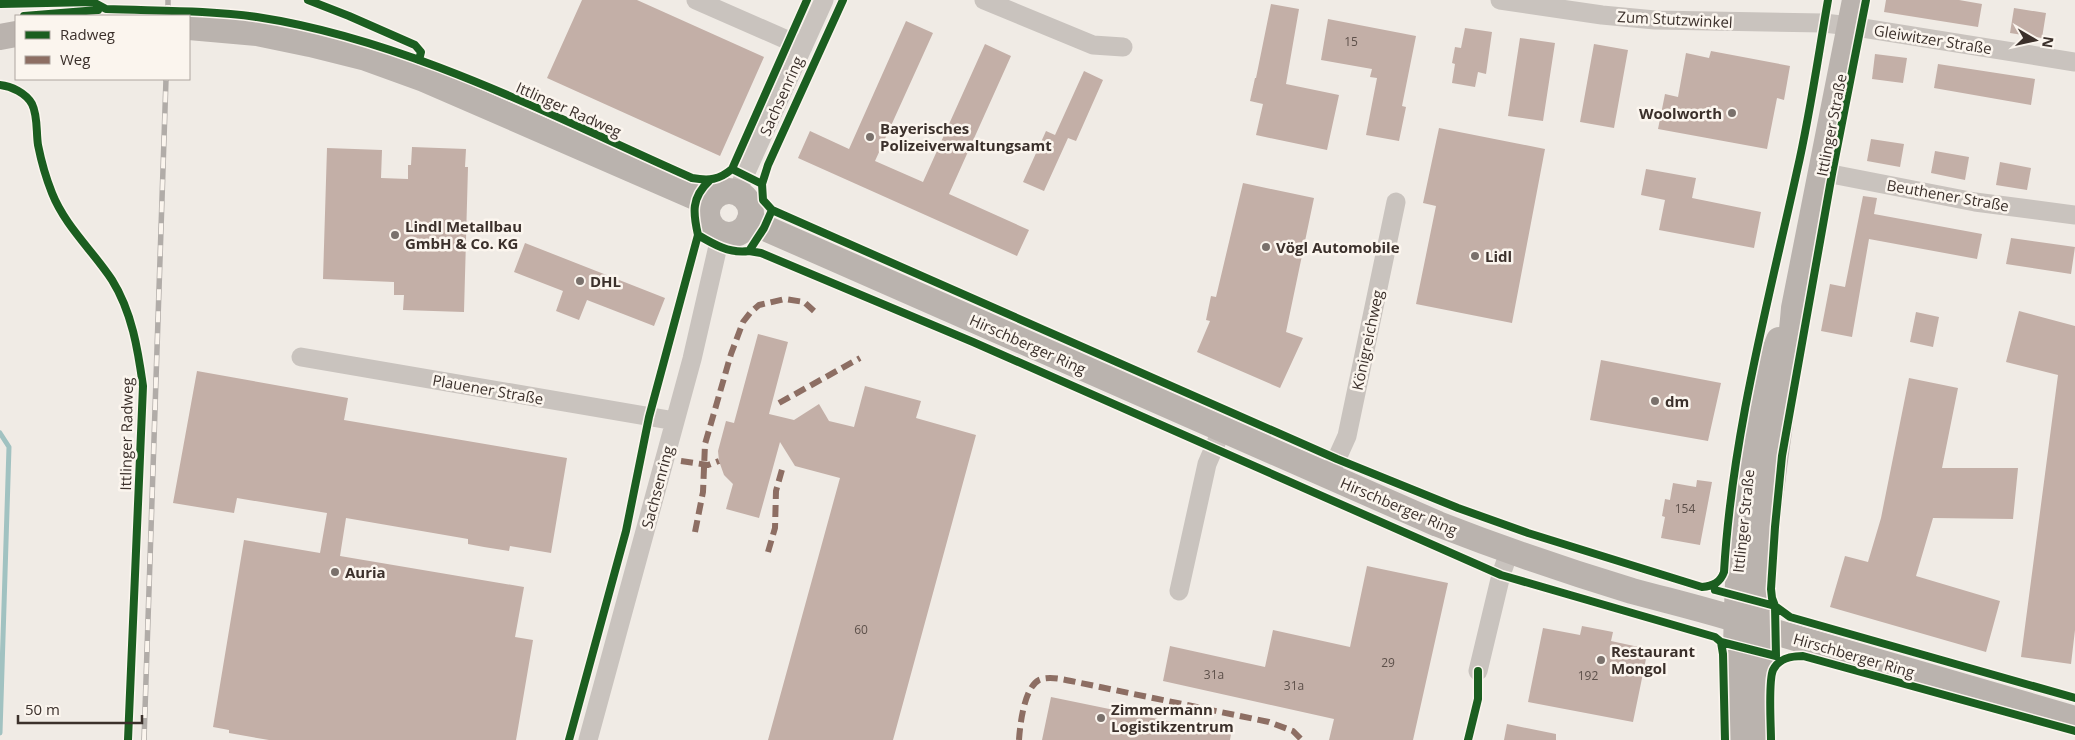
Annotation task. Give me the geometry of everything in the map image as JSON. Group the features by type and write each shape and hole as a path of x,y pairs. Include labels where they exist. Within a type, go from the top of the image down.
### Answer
{"street":[{"path":"696,0 803,47"},
{"name":"Sachsenring","path":"737,192 824,0"},
{"path":"984,0 1093,45 1123,48"},
{"name":"Zum Stutzwinkel","path":"1500,0 1655,20 1824,23 1850,26"},
{"name":"Ittlinger Straße","path":"1759,740 1767,527 1791,347 1794,308 1855,0"},
{"path":"190,26 257,33 366,58 450,90 709,203"},
{"name":"Gleiwitzer Straße","path":"1850,26 2075,62"},
{"path":"0,36 15,34"},
{"name":"Beuthener Straße","path":"1821,172 1974,202 2075,215"},
{"path":"727,190 737,192 748,203 750,211 749,221 738,232 728,235 721,233 711,226 707,211 709,203 720,192 727,190"},
{"name":"Königreichweg","path":"1329,476 1347,436 1396,202"},
{"name":"Hirschberger Ring","path":"749,221 1438,524 1509,552 1633,591 1736,618 2075,719"},
{"name":"Sachsenring","path":"588,740 692,358 721,233"},
{"name":"Ittlinger Straße","path":"1735,740 1736,618 1742,523 1751,452 1761,398 1778,344 1794,308"},
{"name":"Plauener Straße","path":"301,358 675,421"},
{"path":"1179,591 1207,464 1222,429"},
{"path":"1478,671 1501,574 1509,552"}],"building":[{"path":"582,0 637,0 764,57 720,156 547,78"},
{"path":"1886,0 1959,0 1982,4 1978,27 1884,12"},
{"path":"1271,4 1299,9 1286,84 1339,95 1327,150 1256,135 1263,104 1250,101"},
{"path":"2014,8 2046,13 2042,38 2010,33"},
{"path":"1328,19 1416,36 1402,106 1406,107 1399,141 1366,135 1377,78 1370,77 1372,69 1321,60"},
{"name":"Bayerisches Polizeiverwaltungsamt","path":"906,21 933,33 875,161 923,182 985,44 1011,56 949,194 1029,230 1017,256 798,158 810,131 849,149"},
{"path":"1465,28 1492,32 1486,74 1478,72 1475,87 1452,83 1455,64 1452,63 1455,47 1461,48"},
{"path":"1520,38 1555,43 1543,121 1508,116"},
{"path":"1594,44 1628,50 1614,128 1580,122"},
{"path":"1711,51 1790,66 1784,100 1777,98 1767,149 1658,129 1665,94 1678,97 1686,53 1709,58"},
{"path":"1875,54 1907,58 1903,83 1872,79"},
{"path":"1938,64 2035,79 2031,105 1934,88"},
{"path":"1084,71 1103,80 1076,141 1068,138 1044,191 1023,182 1046,131 1055,135"},
{"name":"Lidl","path":"1439,128 1545,149 1512,323 1416,304 1436,206 1423,203"},
{"path":"1871,139 1904,144 1900,167 1867,161"},
{"name":"Lindl Metallbau GmbH & Co. KG","path":"412,147 466,149 465,167 468,167 464,312 403,310 404,295 394,295 394,282 323,279 327,148 382,150 381,178 408,179 408,165 411,165"},
{"path":"1935,151 1969,157 1965,180 1931,173"},
{"path":"2000,162 2031,168 2027,190 1996,185"},
{"path":"1646,169 1696,178 1692,198 1761,212 1754,248 1659,230 1665,200 1641,195"},
{"name":"Vögl Automobile","path":"1243,183 1314,198 1286,332 1303,338 1280,388 1197,352 1210,321 1206,320 1211,296 1216,297"},
{"path":"1863,196 1877,198 1874,214 1982,234 1977,259 1869,239 1852,337 1821,331 1830,284 1845,287"},
{"path":"2011,238 2075,247 2071,274 2006,264"},
{"name":"DHL","path":"525,243 665,298 654,326 587,300 579,320 556,311 563,291 514,272"},
{"path":"2019,311 2075,326 2075,630 2071,664 2021,657 2058,375 2006,362"},
{"path":"1916,312 1939,317 1933,347 1910,342"},
{"path":"758,334 788,342 769,414 794,420 819,404 829,421 854,427 865,386 921,401 916,418 976,435 893,740 768,740 840,478 795,466 780,442 759,518 726,509 733,484 724,475 718,451 726,421 734,423"},
{"name":"dm","path":"1601,360 1721,383 1708,441 1590,420"},
{"name":"Auria","path":"197,371 348,398 344,420 567,458 551,553 510,546 509,551 484,547 468,544 468,539 346,518 340,556 524,587 515,637 533,640 516,740 269,740 229,733 229,730 213,727 244,540 320,553 327,513 237,498 234,513 173,503"},
{"path":"1909,378 1958,388 1942,468 2018,468 2013,519 1933,518 1916,576 2000,601 1986,652 1830,607 1845,556 1868,562 1881,518"},
{"path":"1697,480 1712,482 1700,545 1661,538 1665,517 1662,516 1665,499 1670,500 1673,483 1696,487"},
{"path":"1367,566 1448,583 1413,740 1329,740 1334,719 1163,681 1170,646 1265,667 1273,630 1350,647"},
{"path":"1582,626 1613,632 1611,641 1648,649 1633,722 1528,702 1543,628 1580,635"},
{"name":"Zimmermann Logistikzentrum","path":"1051,697 1231,734 1230,740 1042,740"},
{"path":"1507,724 1556,734 1556,740 1504,740"}],"waterway":[{"path":"0,433 9,447 0,733"}],"railway":[{"path":"168,0 168,15"},
{"path":"144,740 166,80"}],"marked path":[{"path":"695,532 703,492 705,444 731,354 743,322 759,305 785,299 804,302 814,311"},
{"path":"779,403 860,358"},
{"path":"681,461 708,465 719,461"},
{"path":"768,552 775,528 776,491 783,466"},
{"path":"1019,740 1024,707 1030,691 1039,680 1051,678 1269,722 1293,731 1302,740"}],"cycle path":[{"path":"308,0 415,45 421,52 419,60"},
{"path":"732,169 807,0"},
{"path":"762,184 768,165 843,0"},
{"path":"772,210 1337,459 1458,508 1528,533 1706,587 1718,581 1724,572 1728,521 1743,420 1763,320 1802,150 1828,0"},
{"path":"1721,642 1776,656 1775,606 1771,589 1782,456 1832,174 1866,0"},
{"name":"Ittlinger Radweg","path":"0,4 93,2 106,9 201,12 257,17 313,28 369,43 479,83 692,178 714,179 732,169 762,184 763,200 772,210 764,228 749,251 728,250 698,235 695,220 696,200 703,187 709,181"},
{"path":"36,15 98,10"},
{"name":"Ittlinger Radweg","path":"0,85 18,91 32,104 36,119 39,151 52,193 64,216 119,292 125,305 136,345 143,386 128,740"},
{"path":"569,740 626,531 649,417 698,235"},
{"path":"749,251 761,253 973,342 1501,575 1715,637 1721,642 1723,654 1725,740"},
{"path":"1715,590 1775,606 1790,617 2075,698"},
{"path":"1771,740 1771,676 1773,670 1782,660 1799,656 2075,731"},
{"path":"1468,740 1478,699 1478,671"}],"place":[{"name":"Woolworth","path":"1732,113"},
{"name":"Bayerisches Polizeiverwaltungsamt","path":"870,137"},
{"name":"Lindl Metallbau GmbH & Co. KG","path":"395,235"},
{"name":"Vögl Automobile","path":"1266,247"},
{"name":"Lidl","path":"1475,256"},
{"name":"DHL","path":"580,281"},
{"name":"dm","path":"1655,401"},
{"name":"Auria","path":"335,572"},
{"name":"Restaurant Mongol","path":"1601,660"},
{"name":"Zimmermann Logistikzentrum","path":"1101,718"}]}
